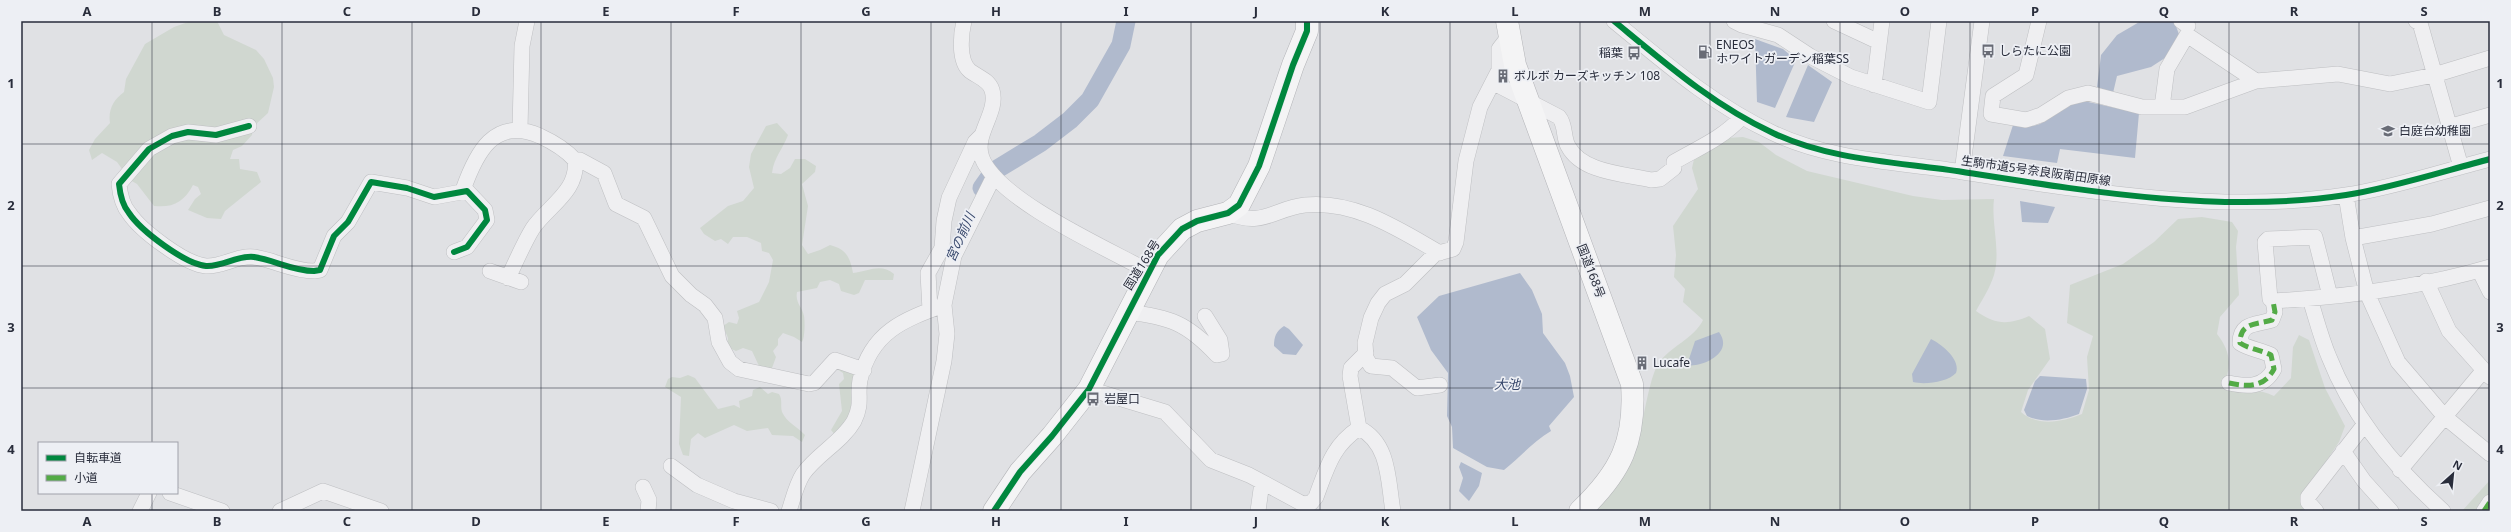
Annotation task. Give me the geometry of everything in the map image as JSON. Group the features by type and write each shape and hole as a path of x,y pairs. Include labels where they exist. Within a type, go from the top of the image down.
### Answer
{"highway":[{"path":"1228,213 1239,204 1259,166 1293,65 1307,31 1307,21"},
{"name":"国道168号","path":"1510,27 1515,65 1632,384 1632,429 1624,454 1613,476 1580,511"},
{"name":"国道168号","path":"994,511 1020,472 1052,436 1089,389 1148,271 1158,255 1182,229 1197,221 1228,213"}],"street":[{"path":"520,129 522,46 527,21"},
{"path":"964,21 962,47 964,61 968,69 988,82 994,96 980,145 982,157 992,174 1006,188 1056,221 1148,271"},
{"name":"生駒市道5号奈良阪南田原線","path":"1614,21 1687,82 1742,117 1774,134 1832,152 1888,163 1962,172 2028,184 2224,202 2346,195 2490,159"},
{"path":"1734,21 1742,25 1778,35 1810,56 1852,77 1929,102 1939,21"},
{"path":"1834,21 1879,42"},
{"path":"1874,85 1882,21"},
{"path":"1962,172 1982,21"},
{"path":"1991,114 1993,96 2026,75 2039,21"},
{"path":"2421,22 2448,127 2461,167"},
{"path":"2162,107 2167,69 2186,26 2256,81"},
{"path":"1440,385 1417,388 1392,368 1371,366 1366,353 1365,344 1371,318 1385,294 1405,284 1430,258 1453,249 1456,242 1466,161 1480,107 1494,83 1499,70 1499,49 1510,27"},
{"path":"1971,111 2026,120 2041,115 2068,98 2088,93 2142,106 2185,107 2256,81 2338,74 2390,84 2434,74 2490,58"},
{"path":"1494,83 1528,99 1559,117 1562,121 1568,146 1591,166 1651,180 1660,179 1674,168 1674,162 1719,138 1742,117"},
{"path":"2448,127 2490,115"},
{"path":"248,126 216,135 188,132 172,136 149,148 119,184 120,191 129,213 175,254 204,265 221,264 241,257 253,257 314,271 320,270 334,236 348,222 371,182 407,188 434,197 463,190 471,193 485,210 488,220 467,247 454,252"},
{"path":"463,190 476,158 500,133 520,129 550,141 567,151 575,160 580,160 604,173 616,204 644,218 672,276 691,295 705,305 715,318 719,342 730,362 739,369 809,384 814,382 835,360 864,370"},
{"path":"930,310 928,273 942,248 944,220 949,198 975,142 982,134"},
{"path":"490,271 514,280 539,220 568,190 574,178 575,160"},
{"path":"912,511 944,361 947,334 944,305 954,256 992,174"},
{"path":"2346,195 2353,238 2366,293 2398,362 2445,417 2490,454"},
{"path":"1228,213 1239,218 1258,218 1274,215 1303,205 1345,206 1384,222 1440,253"},
{"path":"2353,238 2432,224 2490,208"},
{"path":"2228,383 2248,386 2262,383 2270,376 2274,369 2271,355 2261,349 2243,346 2240,343 2240,336 2243,329 2249,324 2272,320 2275,312 2273,301 2270,299 2266,249 2266,242 2268,239 2315,237 2330,296"},
{"path":"2273,301 2366,293 2485,268 2490,292"},
{"path":"2400,470 2445,417 2486,374 2448,331 2426,281"},
{"path":"2310,299 2329,358 2364,425 2400,470 2443,511"},
{"path":"789,511 803,475 819,456 848,430 854,420 861,397 860,381 864,370 884,333 930,310 944,305"},
{"path":"1127,312 1146,314 1184,326 1198,335 1217,355 1222,354 1220,340 1205,316"},
{"path":"1359,428 1350,376 1352,368 1366,353"},
{"path":"1089,389 1165,412 1211,460 1262,482 1303,504 1311,503 1316,498 1337,447 1343,439 1359,428"},
{"path":"2316,511 2308,502 2308,497 2364,425"},
{"path":"1359,428 1370,434 1380,449 1386,463 1393,511"},
{"path":"2343,451 2364,481 2390,511"},
{"path":"671,466 697,485 734,501 771,511"},
{"path":"1258,511 1262,482"},
{"path":"643,487 649,500 648,511"},
{"path":"280,511 323,491 381,511"},
{"path":"140,511 148,494"},
{"path":"173,494 222,511"},
{"path":"2484,511 2490,502"}],"shaded area":[{"path":"191,21 217,21 224,35 256,50 264,59 273,78 274,87 268,113 253,127 252,135 242,146 233,150 230,159 239,159 240,169 257,172 261,182 225,211 221,219 207,218 188,210 195,199 201,194 198,187 193,185 186,196 177,203 167,206 154,206 137,184 130,180 117,162 102,153 92,160 89,150 95,139 110,123 112,106 117,98 124,92 126,79 145,44 174,27"},
{"path":"777,123 788,135 775,162 772,173 781,174 790,168 795,159 805,159 816,166 815,172 802,184 808,206 802,245 808,254 830,245 844,251 849,258 853,273 880,268 894,274 893,280 865,280 859,293 854,295 841,291 839,284 830,280 820,282 817,288 797,292 797,299 805,322 803,340 802,342 783,333 778,339 778,345 773,351 776,357 772,368 767,371 759,366 752,351 743,348 736,351 727,347 728,338 723,326 729,322 737,324 739,318 737,311 759,302 769,282 773,260 769,253 762,251 761,243 747,237 733,237 728,244 721,239 715,241 704,234 700,228 728,206 743,201 754,188 749,167 751,154 766,126"},
{"path":"1743,137 1759,142 1776,155 1807,171 1913,196 1942,200 1994,199 1993,208 1997,256 1996,266 1986,294 1976,311 1990,319 2002,322 2015,321 2029,316 2045,329 2050,359 2028,390 2021,412 2027,417 2035,420 2050,422 2059,421 2082,414 2089,390 2087,357 2093,336 2067,323 2070,285 2123,264 2154,242 2178,219 2202,217 2232,222 2238,231 2236,247 2239,295 2220,317 2217,334 2225,347 2229,359 2228,372 2223,387 2256,390 2274,396 2291,378 2293,347 2299,335 2309,340 2325,388 2345,426 2339,442 2300,500 2304,511 1590,511 1613,488 1625,471 1635,452 1646,401 1658,364 1669,352 1688,338 1699,327 1703,320 1683,302 1685,289 1674,277 1676,255 1673,226 1698,189 1692,168 1695,155 1727,138"},
{"path":"834,367 856,369 858,403 837,437 831,430 842,411 839,384 844,379 843,373"},
{"path":"688,375 695,378 718,409 734,405 740,408 739,401 752,396 753,390 760,387 768,394 772,392 779,394 781,398 781,410 784,416 805,435 802,442 793,436 772,435 768,428 747,431 734,425 705,438 698,433 691,439 689,456 683,455 679,444 681,397 665,387 668,379 672,377 680,378"},
{"path":"2490,480 2490,511 2462,511"}],"water":[{"path":"2141,21 2174,21 2180,37 2168,56 2151,67 2117,76 2113,93 2097,87 2101,55 2117,35"},
{"path":"1755,39 1783,49 1796,60 1775,108 1757,102"},
{"path":"1808,65 1832,82 1814,122 1786,117"},
{"path":"2079,100 2139,113 2135,158 2060,149 2057,163 2003,156 2013,125 2033,126 2040,124"},
{"path":"2020,201 2055,207 2048,223 2022,222"},
{"name":"大池","path":"1520,273 1532,290 1542,314 1543,333 1565,363 1570,376 1574,397 1549,426 1551,431 1544,435 1504,470 1487,467 1453,448 1452,427 1447,416 1448,373 1431,350 1417,317 1439,296"},
{"path":"1284,326 1289,329 1303,345 1296,355 1283,354 1274,346 1276,334"},
{"path":"1719,332 1723,340 1723,347 1719,353 1707,362 1687,365 1695,341"},
{"path":"1931,339 1945,348 1953,357 1956,362 1956,373 1948,379 1942,381 1924,383 1913,382 1912,374"},
{"path":"2040,376 2086,379 2087,389 2079,414 2053,420 2040,420 2027,416 2024,410 2035,381"},
{"path":"1461,462 1482,473 1479,486 1469,501 1459,491 1463,478 1459,467"}],"waterway":[{"name":"宮の前川","path":"982,188 994,171 1040,143 1070,120 1090,100 1121,45 1126,21"}],"marked path":[{"path":"2229,383 2254,385 2265,380 2274,369 2271,355 2247,347 2240,343 2241,336 2246,328 2272,320 2275,312 2273,301"},
{"path":"2484,511 2490,502"}],"cycle path":[{"path":"994,511 1020,472 1052,436 1089,389 1158,255 1182,229 1197,221 1228,213 1239,205 1259,166 1293,65 1307,31 1307,21"},
{"path":"1614,21 1690,82 1730,110 1751,122 1773,133 1819,150 1866,159 2105,193 2202,201 2251,202 2299,200 2364,192 2400,184 2490,159"},
{"path":"249,126 216,135 188,132 172,136 149,149 119,184 122,200 127,210 143,229 164,246 197,264 212,266 242,258 254,257 306,271 314,271 320,270 334,236 348,222 371,182 407,188 434,197 467,191 485,210 487,220 467,247 454,252"}],"place":[{"name":"しらたに公園","path":"1988,51"},
{"name":"ENEOS ホワイトガーデン稲葉SS","path":"1705,52"},
{"name":"稲葉","path":"1634,53"},
{"name":"ボルボ カーズキッチン 108","path":"1503,76"},
{"name":"白庭台幼稚園","path":"2388,131"},
{"name":"Lucafe","path":"1642,363"},
{"name":"岩屋口","path":"1093,399"}]}
